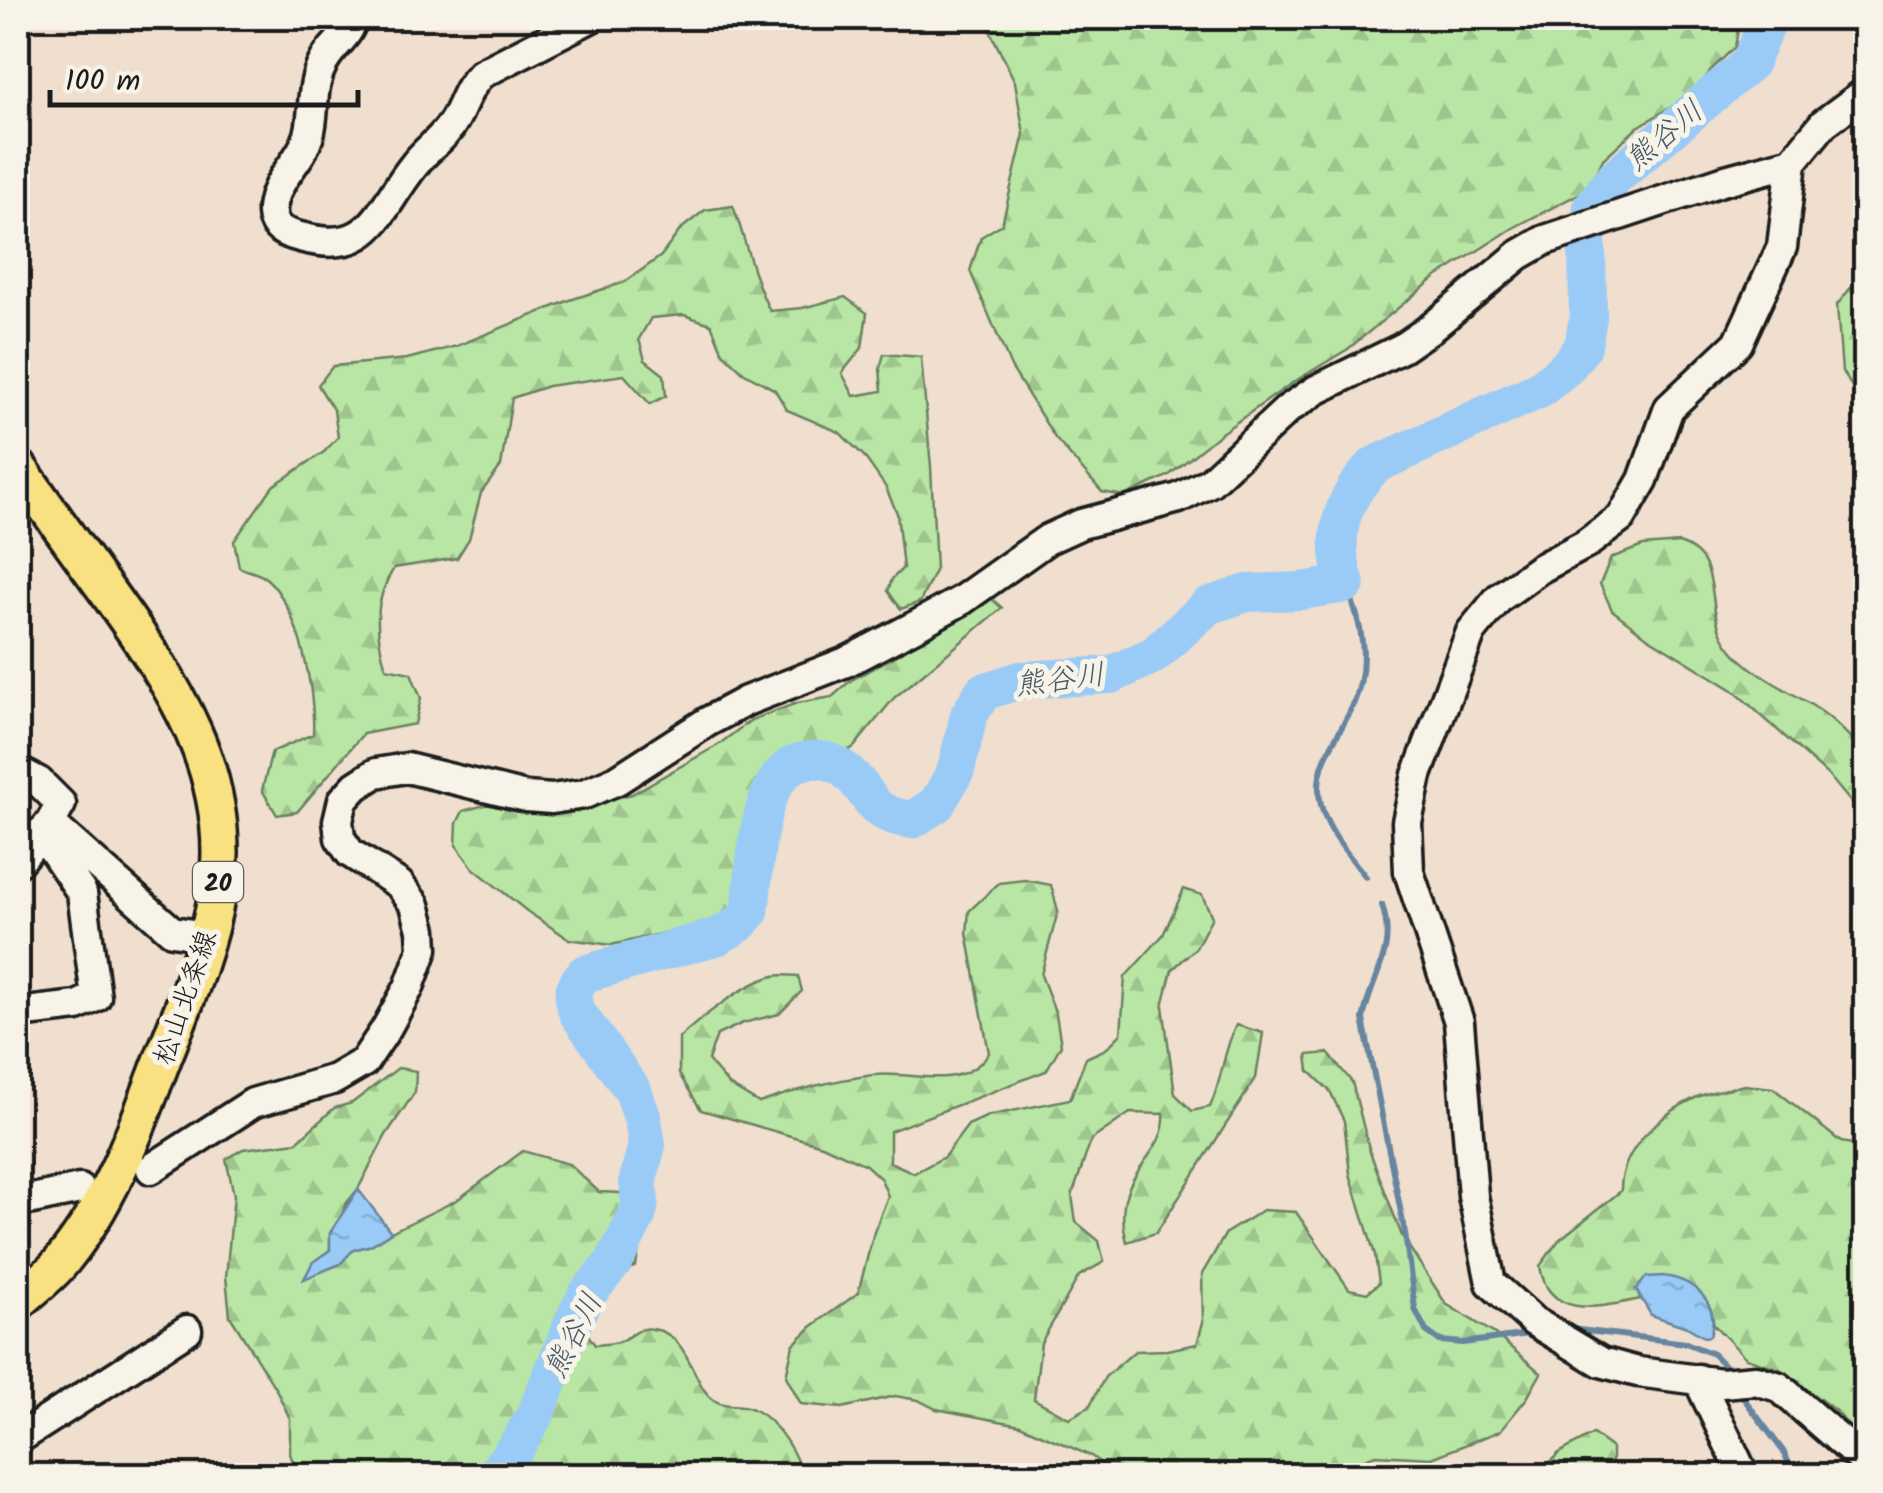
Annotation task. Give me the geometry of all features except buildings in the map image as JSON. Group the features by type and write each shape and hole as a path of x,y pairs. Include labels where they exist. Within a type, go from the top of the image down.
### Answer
{"main road":[{"name":"松山北条線","path":"18,466 150,652 201,745 212,782 220,854 217,893 207,936 136,1130 106,1199 60,1265 18,1302"}],"street":[{"path":"353,18 346,36 322,65 312,96 310,132 303,149 280,180 272,211 279,229 324,244 352,240 378,220 416,162 454,122 469,86 481,74 590,18"},
{"path":"1866,92 1824,123 1792,162 1782,247 1738,343 1669,408 1643,480 1621,518 1586,544 1539,568 1499,598 1471,632 1416,774 1406,822 1409,872 1458,1022 1473,1196 1491,1283 1533,1321 1600,1362 1638,1372 1710,1381 1756,1380 1779,1387 1866,1462"},
{"path":"151,1169 253,1104 335,1079 364,1062 386,1029 423,949 415,905 399,884 350,853 340,838 338,821 343,800 376,773 407,768 552,800 584,794 617,780 746,701 846,662 962,600 1048,540 1081,524 1179,498 1210,482 1288,409 1316,390 1402,348 1519,255 1545,240 1792,162"},
{"path":"18,771 39,782 61,804 18,862"},
{"path":"45,828 172,931 207,936"},
{"path":"18,1014 77,1006 96,997 82,893 45,828"},
{"path":"18,1202 80,1189"},
{"path":"18,1439 186,1330"},
{"path":"1710,1381 1744,1476"}],"green space":[{"path":"987,18 1740,18 1735,47 1692,94 1638,127 1603,159 1588,189 1513,228 1435,278 1348,349 1292,383 1168,476 1124,496 1102,492 1055,438 1011,367 970,271 981,237 1002,224 1024,134 1015,82"},
{"path":"733,206 770,311 845,297 867,313 862,348 842,373 854,396 882,391 880,368 884,354 921,357 936,569 920,602 901,609 888,591 892,579 903,568 897,513 885,486 864,456 839,432 787,410 775,390 743,372 723,353 711,324 684,315 651,318 639,339 645,360 664,375 666,396 650,404 624,375 548,386 512,398 501,466 481,493 469,539 457,558 394,568 382,592 378,629 382,655 386,668 411,673 421,698 415,724 363,734 297,812 277,815 262,790 272,752 313,734 308,674 297,630 279,593 261,575 239,567 234,541 273,486 324,452 338,437 334,411 318,385 333,366 407,359 457,346 625,282 661,256 681,229 705,210"},
{"path":"1865,270 1865,405 1842,372 1837,305"},
{"path":"1679,543 1693,550 1708,570 1717,622 1731,649 1755,671 1826,715 1865,753 1865,819 1830,777 1733,690 1647,637 1612,610 1600,584 1611,558 1643,546"},
{"path":"991,598 1002,608 894,698 854,747 810,772 784,794 759,842 743,900 718,921 611,945 569,939 473,868 456,845 457,823 463,811 488,804 531,812 577,807 632,794 718,745 751,720 797,703 832,697 850,681 972,605"},
{"path":"1025,880 1051,885 1058,911 1041,975 1056,1014 1061,1045 1046,1071 890,1131 890,1162 914,1173 944,1157 968,1125 988,1116 1070,1099 1086,1058 1106,1049 1121,1034 1125,977 1163,935 1184,889 1202,895 1212,917 1196,948 1172,970 1163,1006 1175,1094 1192,1111 1210,1107 1236,1025 1263,1033 1256,1078 1156,1233 1127,1242 1123,1218 1131,1183 1157,1143 1164,1114 1130,1113 1091,1140 1072,1196 1076,1222 1099,1241 1104,1262 1079,1276 1041,1343 1034,1399 1069,1418 1089,1407 1105,1377 1135,1351 1197,1344 1203,1322 1202,1274 1226,1233 1263,1210 1296,1212 1349,1289 1367,1293 1379,1283 1375,1255 1350,1174 1344,1121 1330,1091 1309,1071 1307,1055 1328,1053 1352,1082 1370,1152 1402,1236 1446,1304 1495,1334 1541,1373 1500,1431 1432,1458 1375,1455 1326,1475 1119,1476 1091,1456 1020,1425 936,1409 918,1400 895,1396 842,1408 801,1404 786,1376 793,1345 858,1293 888,1196 881,1179 866,1165 822,1145 701,1110 679,1074 679,1038 750,986 777,975 798,976 802,991 779,1014 743,1023 717,1035 708,1060 729,1085 759,1103 858,1077 889,1074 936,1078 964,1073 989,1053 967,933 969,911 999,883"},
{"path":"398,1068 416,1071 415,1092 345,1205 330,1233 330,1250 313,1262 305,1278 340,1264 353,1250 371,1245 457,1200 523,1151 569,1164 599,1192 622,1193 640,1200 642,1230 636,1266 599,1287 584,1307 586,1331 595,1345 618,1342 643,1329 664,1332 680,1345 705,1391 716,1402 753,1409 770,1421 790,1447 803,1475 298,1475 290,1454 290,1419 230,1316 226,1277 234,1195 226,1159 243,1149 297,1142 334,1108 352,1103"},
{"path":"1744,1085 1773,1088 1841,1142 1865,1146 1865,1446 1837,1412 1780,1369 1746,1358 1714,1325 1711,1309 1636,1290 1641,1299 1578,1306 1565,1303 1545,1284 1540,1266 1559,1240 1621,1191 1635,1147 1657,1123 1697,1097"},
{"path":"1593,1434 1612,1448 1609,1475 1536,1475 1559,1453"}],"water":[{"path":"358,1189 391,1232 371,1245 353,1250 340,1264 304,1279 313,1262 330,1250 330,1233"},
{"path":"1662,1276 1684,1282 1702,1294 1712,1313 1710,1336 1651,1315 1636,1290 1646,1277"}],"waterway":[{"name":"熊谷川","path":"494,1476 536,1413 576,1315 587,1294 614,1262 640,1203 638,1180 647,1145 643,1120 633,1091 578,1014 574,993 584,974 719,936 739,924 750,912 757,847 768,798 778,779 793,765 812,760 835,764 856,781 878,808 912,820 937,804 956,770 969,715 983,692 1020,680 1111,675 1154,655 1208,606 1247,593 1346,584 1339,550 1341,520 1363,478 1375,465 1539,390 1567,367 1583,346 1588,318 1587,240 1592,207 1614,178 1749,64 1769,18"},
{"path":"1346,584 1360,629 1362,674 1353,705 1323,764 1319,791 1329,825 1366,877"},
{"path":"1382,905 1385,950 1363,1019 1405,1233 1415,1309 1426,1331 1440,1341 1463,1343 1536,1333"},
{"path":"1563,1328 1686,1343 1713,1354 1730,1376"},
{"path":"1739,1392 1783,1451 1794,1473 1810,1472 1811,1476"}]}
